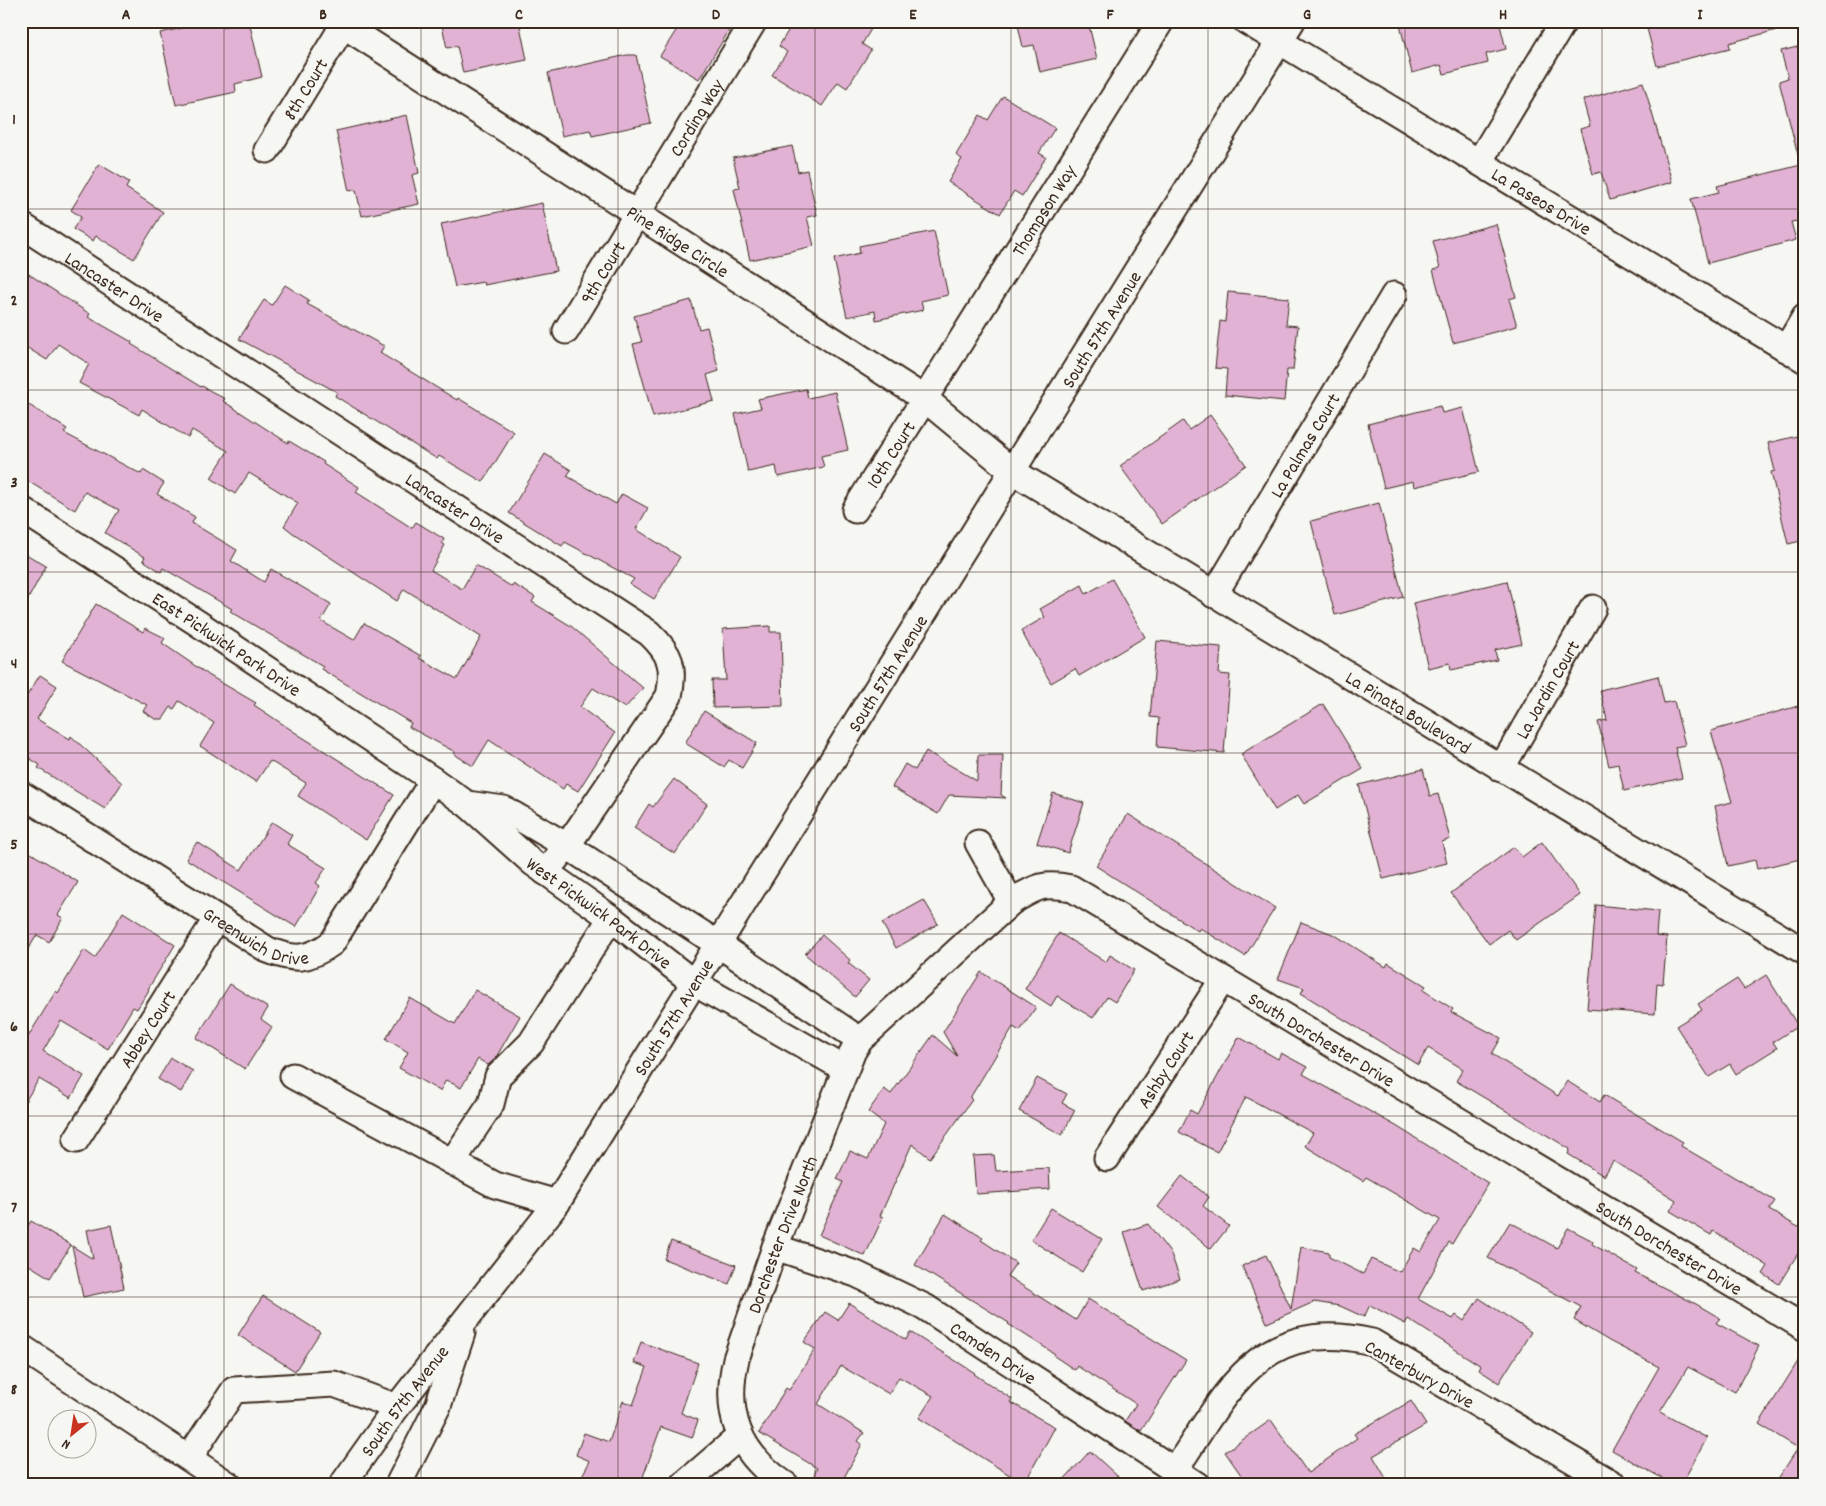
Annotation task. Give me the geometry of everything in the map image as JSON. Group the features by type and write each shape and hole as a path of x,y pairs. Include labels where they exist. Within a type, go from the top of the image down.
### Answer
{"street":[{"name":"Cording Way","path":"637,214 754,21"},
{"name":"Thompson Way","path":"925,399 1161,21"},
{"path":"1246,21 1285,31"},
{"path":"1479,162 1564,21"},
{"name":"Pine Ridge Circle","path":"342,23 925,399 1012,471"},
{"name":"8th Court","path":"267,150 342,23"},
{"name":"La Paseos Drive","path":"1285,31 1479,162 1795,354"},
{"name":"South 57th Avenue","path":"342,1485 397,1407 557,1203 1285,31"},
{"name":"9th Court","path":"566,332 637,214"},
{"name":"Lancaster Drive","path":"21,225 649,633 663,647 671,668 672,682 669,696 567,846 545,872"},
{"name":"La Palmas Court","path":"1214,595 1394,295"},
{"path":"1795,354 1805,318"},
{"name":"10th Court","path":"855,510 925,399"},
{"name":"La Pinata Boulevard","path":"1012,471 1805,952"},
{"name":"East Pickwick Park Drive","path":"21,509 199,624 433,780"},
{"name":"La Jardin Court","path":"1501,769 1593,608"},
{"name":"West Pickwick Park Drive","path":"433,780 467,804 533,863 612,918 694,983 845,1069"},
{"name":"Greenwich Drive","path":"22,797 268,950 284,956 301,958 318,953 332,943 433,780"},
{"name":"West Pickwick Park Drive","path":"467,804 504,809 567,846 718,944 860,1040"},
{"path":"978,844 1011,902"},
{"name":"South Dorchester Drive","path":"860,1040 1011,902 1036,887 1054,885 1070,888 1805,1328"},
{"name":"Abbey Court","path":"76,1140 217,918"},
{"path":"452,1162 491,1104 498,1076 531,1043 612,918"},
{"name":"Ashby Court","path":"1107,1158 1223,979"},
{"name":"Dorchester Drive North","path":"786,1485 762,1467 750,1453 740,1436 733,1414 731,1396 732,1377 736,1359 775,1247 845,1069 860,1040"},
{"path":"293,1076 495,1185 557,1203"},
{"name":"Camden Drive","path":"775,1247 856,1274 925,1307 1197,1485"},
{"name":"South 57th Avenue","path":"398,1485 438,1406 468,1317"},
{"name":"Canterbury Drive","path":"1175,1470 1228,1390 1254,1363 1272,1351 1290,1343 1331,1336 1351,1337 1372,1342 1616,1485"},
{"path":"21,1346 229,1485"},
{"path":"189,1458 234,1390 334,1384 397,1407"},
{"path":"683,1485 740,1436"}],"building":[{"path":"221,21 222,27 249,21 262,77 235,84 236,92 176,105 160,33"},
{"path":"441,21 519,21 527,60 463,73 457,46 447,48"},
{"path":"682,21 735,21 699,79 660,56"},
{"path":"794,21 876,21 862,44 871,50 847,88 838,82 822,106 772,75 787,52 779,46"},
{"path":"1017,21 1088,21 1097,59 1040,72 1034,45 1023,47"},
{"path":"1399,21 1499,21 1506,49 1486,54 1488,63 1444,74 1441,65 1412,73"},
{"path":"1645,21 1784,21 1784,28 1729,43 1730,48 1657,66"},
{"path":"1805,45 1805,154 1798,155 1779,81 1788,78 1781,51"},
{"path":"627,55 636,55 651,123 592,136 590,130 562,136 548,73"},
{"path":"1643,82 1672,182 1610,200 1601,172 1593,174 1580,129 1590,126 1583,100"},
{"path":"1003,96 1055,128 1039,153 1046,157 1022,196 1014,191 1000,214 948,182 962,159 956,155 980,115 988,120"},
{"path":"407,115 419,173 412,175 419,204 362,216 356,190 349,191 336,131"},
{"path":"792,146 798,172 807,170 817,215 807,217 814,246 750,260 734,189 740,188 733,158"},
{"path":"99,164 129,182 126,188 163,212 134,259 96,236 93,241 73,229 81,217 71,210"},
{"path":"1805,164 1805,220 1791,222 1796,240 1708,263 1691,199 1719,192 1717,186"},
{"path":"542,203 556,271 484,285 483,282 455,287 441,224"},
{"path":"1496,224 1516,297 1509,299 1517,326 1453,343 1433,270 1440,268 1433,241"},
{"path":"934,231 948,295 921,301 923,310 876,320 875,311 847,317 834,259 860,253 859,246"},
{"path":"21,269 90,314 88,317 132,342 131,344 201,387 225,399 223,401 288,443 289,441 324,462 323,464 359,487 356,492 412,528 416,522 444,539 442,543 445,545 431,570 462,589 476,565 512,587 513,584 535,597 532,602 571,626 643,688 625,708 593,688 580,707 615,733 578,791 566,784 563,789 489,740 473,766 454,754 455,752 409,727 411,723 321,669 323,666 230,611 232,609 163,568 161,572 143,560 145,557 105,533 119,510 85,492 75,510 21,477 21,400 67,429 64,433 141,474 143,470 164,483 157,494 195,517 192,523 237,550 231,561 264,582 271,569 331,604 321,621 354,640 364,623 421,656 419,658 457,679 481,637 404,589 397,601 293,533 284,526 298,503 249,473 235,494 211,478 228,451 192,430 188,438 142,409 139,415 79,383 89,364 58,344 47,360 21,344"},
{"path":"285,285 309,300 307,304 384,346 380,353 514,432 483,482 439,456 437,459 335,396 337,392 239,339 264,300 272,305"},
{"path":"1228,292 1289,298 1286,325 1298,326 1293,370 1287,370 1284,401 1225,395 1227,369 1215,368 1220,321 1225,322"},
{"path":"691,300 699,329 707,327 719,371 707,375 714,401 653,417 633,344 642,342 634,316"},
{"path":"806,389 808,398 835,392 848,450 821,456 824,467 778,477 776,466 748,472 735,414 761,408 758,399"},
{"path":"1440,406 1442,413 1463,408 1479,472 1414,487 1413,481 1384,488 1368,424"},
{"path":"1210,415 1246,465 1162,524 1120,466 1183,421 1189,430"},
{"path":"1805,434 1805,540 1788,544 1771,472 1775,471 1768,443"},
{"path":"545,454 571,470 567,476 616,504 622,494 648,508 636,529 680,557 654,599 630,584 634,579 565,542 562,546 509,513"},
{"path":"1379,503 1403,597 1335,615 1311,521"},
{"path":"21,551 46,566 21,612"},
{"path":"1112,579 1145,637 1079,676 1075,669 1051,683 1021,631 1045,617 1040,609 1082,585 1086,594"},
{"path":"1507,581 1522,644 1495,650 1497,660 1451,670 1450,663 1428,668 1413,603"},
{"path":"96,604 143,632 145,628 165,638 162,643 210,676 256,703 254,705 394,795 366,840 298,796 306,783 270,761 256,782 200,746 214,723 179,701 174,709 171,707 163,719 155,719 143,711 147,705 62,661"},
{"path":"770,626 770,632 781,632 783,706 713,708 712,680 726,680 723,629"},
{"path":"1157,641 1221,647 1219,674 1230,675 1224,753 1157,747 1159,718 1150,717"},
{"path":"40,675 57,686 37,719 70,739 71,736 122,783 105,809 38,768 40,765 21,753 21,705"},
{"path":"1658,676 1664,703 1674,701 1685,745 1675,747 1682,778 1624,791 1618,764 1609,766 1598,722 1607,720 1600,690"},
{"path":"1323,704 1363,769 1304,804 1298,795 1275,810 1241,754"},
{"path":"1805,704 1805,858 1757,869 1755,860 1728,866 1715,806 1732,802 1711,731"},
{"path":"704,711 757,743 742,768 729,760 724,767 685,743"},
{"path":"926,751 977,781 978,755 1003,755 1001,795 1006,798 949,795 938,814 892,787 905,764 915,770"},
{"path":"1423,769 1430,796 1438,794 1450,839 1442,842 1447,863 1383,879 1359,785"},
{"path":"674,779 707,804 675,854 634,828 649,804 653,807"},
{"path":"1053,793 1084,803 1068,853 1037,843"},
{"path":"1128,814 1275,908 1245,956 1200,928 1198,931 1096,866"},
{"path":"272,822 292,835 287,844 326,868 316,883 320,886 296,927 186,859 197,842 241,870"},
{"path":"1542,842 1580,895 1516,940 1508,930 1489,944 1451,893 1514,847 1522,857"},
{"path":"21,847 78,882 58,915 63,918 49,942 37,935 21,961"},
{"path":"924,900 938,924 896,948 882,923"},
{"path":"1596,905 1658,911 1656,936 1667,937 1663,984 1657,983 1655,1014 1587,1009"},
{"path":"123,912 175,945 137,1009 133,1007 108,1049 61,1021 43,1051 84,1076 71,1098 39,1079 21,1108 21,1037 26,1040 84,950 95,958"},
{"path":"1301,922 1335,935 1386,967 1388,963 1426,986 1423,990 1453,1009 1451,1012 1501,1038 1492,1054 1558,1096 1567,1081 1600,1102 1604,1095 1683,1142 1681,1146 1775,1201 1769,1210 1805,1231 1805,1242 1779,1284 1763,1274 1768,1266 1713,1231 1711,1235 1670,1211 1676,1200 1613,1161 1604,1176 1568,1154 1570,1149 1456,1081 1463,1069 1428,1048 1418,1065 1301,993 1304,988 1278,979"},
{"path":"1059,933 1106,962 1110,955 1134,970 1115,1002 1107,997 1093,1018 1057,996 1051,1006 1025,989"},
{"path":"822,935 850,960 848,963 869,980 855,997 805,954"},
{"path":"981,972 1036,1007 1020,1031 1013,1027 970,1098 972,1100 930,1158 912,1144 880,1216 883,1217 865,1256 819,1235 843,1182 837,1179 850,1151 868,1159 884,1124 868,1112 884,1089 891,1094 933,1035 957,1056 943,1032"},
{"path":"1766,975 1798,1026 1773,1042 1777,1048 1736,1074 1730,1064 1709,1077 1676,1026 1702,1010 1698,1004 1737,979 1744,989"},
{"path":"230,984 268,1008 261,1019 272,1027 245,1069 196,1038"},
{"path":"475,990 520,1016 495,1059 488,1065 478,1059 461,1088 446,1080 440,1091 399,1068 408,1052 386,1039 410,998 455,1024"},
{"path":"1239,1037 1278,1059 1281,1053 1307,1067 1303,1074 1396,1126 1488,1183 1452,1244 1449,1242 1418,1299 1453,1319 1456,1315 1464,1321 1479,1298 1531,1332 1499,1383 1479,1370 1481,1366 1408,1319 1405,1324 1370,1305 1364,1317 1340,1306 1314,1302 1267,1323 1242,1266 1266,1255 1291,1309 1301,1247 1329,1252 1329,1257 1363,1274 1371,1259 1400,1272 1414,1248 1421,1252 1440,1220 1366,1177 1363,1181 1305,1146 1313,1133 1246,1097 1217,1152 1179,1132 1190,1110 1197,1114"},
{"path":"171,1058 193,1071 181,1092 158,1079"},
{"path":"1037,1078 1067,1094 1062,1103 1075,1110 1062,1135 1019,1111"},
{"path":"994,1155 996,1171 1049,1168 1050,1189 976,1194 973,1156"},
{"path":"1182,1176 1209,1197 1203,1206 1229,1226 1211,1249 1158,1207"},
{"path":"1051,1208 1102,1239 1082,1272 1031,1240"},
{"path":"945,1214 983,1238 981,1240 1016,1263 1007,1276 1076,1320 1088,1299 1186,1360 1141,1431 1125,1421 1136,1404 1077,1366 1075,1370 1009,1323 915,1265"},
{"path":"31,1221 71,1245 50,1278 21,1260 21,1237"},
{"path":"1510,1222 1557,1248 1568,1228 1593,1241 1592,1244 1637,1270 1635,1273 1720,1318 1716,1323 1759,1346 1735,1392 1688,1367 1660,1412 1707,1438 1681,1485 1674,1485 1612,1450 1659,1367 1574,1320 1581,1307 1488,1258"},
{"path":"1148,1224 1171,1254 1180,1279 1143,1291 1124,1232"},
{"path":"111,1225 124,1288 83,1297 72,1246 93,1259 87,1230"},
{"path":"671,1241 736,1265 729,1284 664,1259"},
{"path":"263,1296 320,1332 295,1371 238,1335"},
{"path":"849,1303 906,1340 910,1332 975,1373 1012,1399 1010,1402 1055,1427 1024,1484 919,1418 933,1396 899,1377 889,1394 841,1366 818,1404 864,1433 858,1441 862,1444 840,1485 832,1485 814,1474 817,1468 759,1433 786,1388 789,1390 815,1349 804,1342 825,1312 838,1320"},
{"path":"641,1342 698,1363 681,1413 698,1420 692,1438 661,1427 640,1485 577,1485 590,1461 576,1455 584,1433 609,1442 623,1401 633,1405 647,1367 634,1363"},
{"path":"1805,1350 1805,1485 1774,1485 1798,1448 1759,1424"},
{"path":"1411,1401 1426,1425 1373,1456 1390,1485 1248,1485 1225,1452 1271,1420 1308,1473 1357,1438 1354,1434"},
{"path":"1090,1451 1127,1485 1059,1485"}]}
